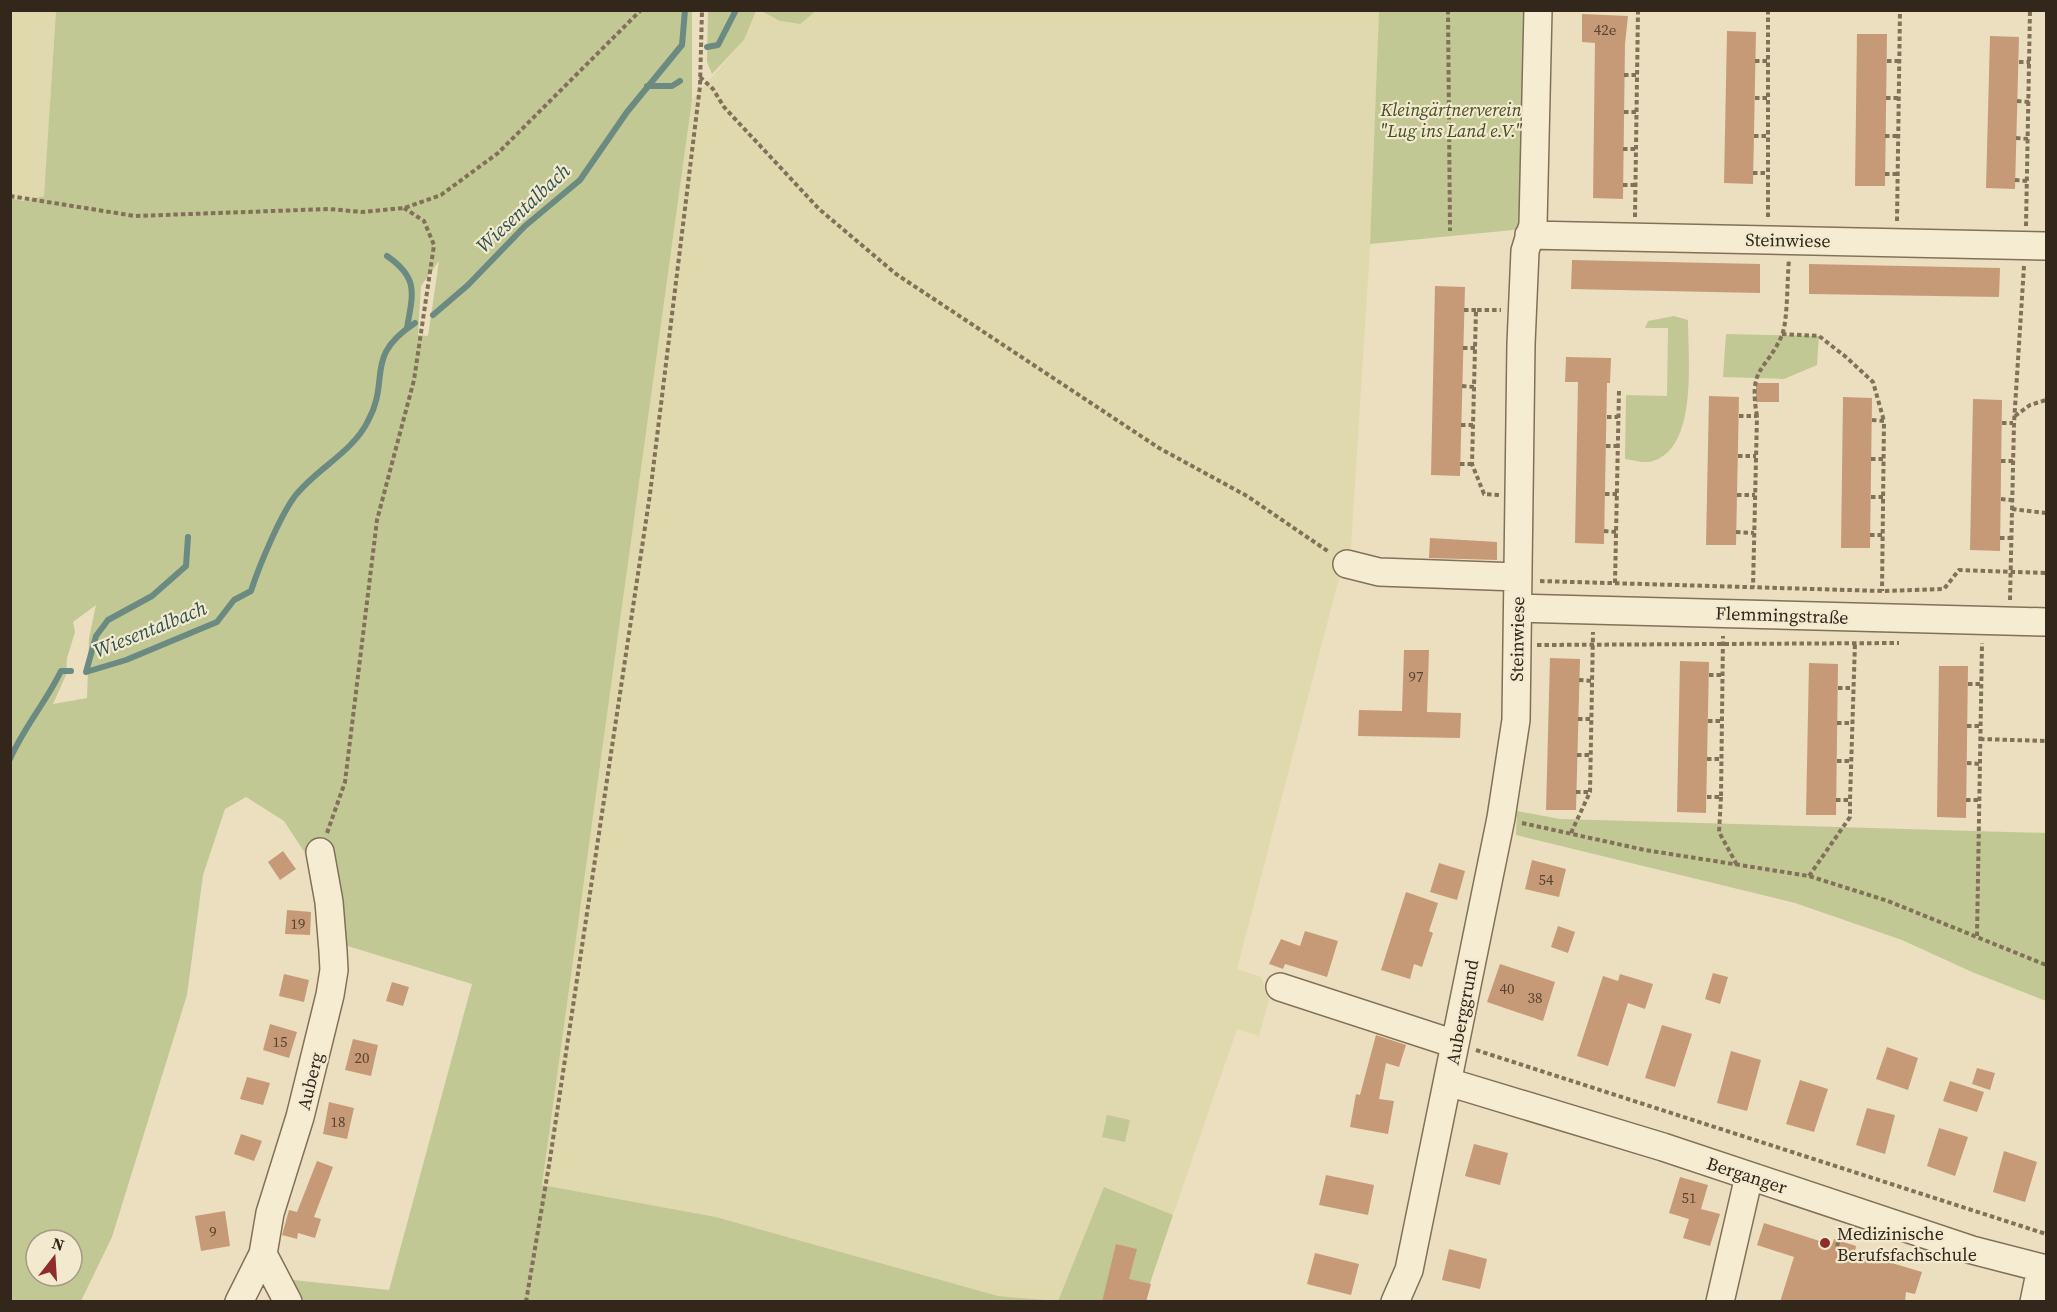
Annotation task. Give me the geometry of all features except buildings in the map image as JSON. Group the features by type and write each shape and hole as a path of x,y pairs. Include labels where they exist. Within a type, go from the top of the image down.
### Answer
{"street":[{"name":"Steinwiese","path":"1516,720 1518,608 1523,579 1517,496 1522,311 1525,251 1533,225 1538,10"},
{"name":"Steinwiese","path":"1529,235 2036,246"},
{"path":"1347,564 1379,572 1523,579"},
{"name":"Flemmingstraße","path":"1518,608 1753,615 1855,630 1988,634 2046,622"},
{"name":"Auberggrund","path":"1395,1302 1409,1270 1501,818 1516,720"},
{"name":"Auberg","path":"239,1302 263,1254 270,1213 306,1097 334,970 329,902 320,852"},
{"path":"1280,987 1455,1044"},
{"name":"Berganger","path":"1448,1082 1749,1176 1972,1250 2044,1269"},
{"path":"1720,1302 1749,1176"},
{"path":"263,1254 288,1302"},
{"path":"2034,1302 2044,1269"}],"path":[{"path":"10,196 135,216 329,209 362,212 404,208 441,195 498,153 641,10"},
{"path":"526,1302 550,1159 650,494 700,77 702,10"},
{"path":"1448,10 1450,231"},
{"path":"1635,237 1638,10"},
{"path":"1767,10 1768,240"},
{"path":"1897,242 1900,10"},
{"path":"1977,936 1981,684 1988,634 2011,571 2014,417 2036,246 2027,181 2030,10"},
{"path":"1755,61 1767,61"},
{"path":"1887,61 1899,61"},
{"path":"2019,62 2030,62"},
{"path":"1624,75 1638,75"},
{"path":"700,77 713,89 724,107 819,209 896,274 1159,448 1247,496 1347,564"},
{"path":"1755,98 1767,98"},
{"path":"1886,98 1899,99"},
{"path":"2018,101 2029,102"},
{"path":"1624,112 1637,112"},
{"path":"1754,136 1767,136"},
{"path":"1886,136 1898,136"},
{"path":"2016,138 2028,139"},
{"path":"1623,148 1636,149"},
{"path":"1753,173 1767,173"},
{"path":"1885,174 1898,174"},
{"path":"2015,180 2027,181"},
{"path":"1623,185 1636,185"},
{"path":"320,852 345,782 376,520 414,380 434,245 424,221 404,208"},
{"path":"1753,615 1757,416 1754,383 1759,370 1782,334 1788,273"},
{"path":"1464,310 1522,311"},
{"path":"1476,310 1472,464 1484,494 1517,496"},
{"path":"1782,334 1819,336 1873,382 1884,421 1882,591"},
{"path":"1463,348 1474,348"},
{"path":"1462,386 1474,387"},
{"path":"1571,833 1590,792 1593,645 1615,582 1619,390"},
{"path":"2014,417 2030,405 2046,400"},
{"path":"1738,416 1757,416"},
{"path":"1607,417 1618,417"},
{"path":"1872,420 1884,421"},
{"path":"2002,423 2014,423"},
{"path":"1461,425 1473,425"},
{"path":"1606,446 1618,446"},
{"path":"1738,456 1756,456"},
{"path":"1871,459 1883,459"},
{"path":"2001,461 2013,461"},
{"path":"1460,464 1472,464"},
{"path":"1605,494 1617,494"},
{"path":"1737,495 1755,495"},
{"path":"1871,497 1883,497"},
{"path":"2001,499 2012,500"},
{"path":"2012,509 2046,513"},
{"path":"1604,531 1616,532"},
{"path":"1736,532 1754,532"},
{"path":"1870,535 1882,535"},
{"path":"2000,538 2012,538"},
{"path":"1523,579 1882,591 1944,589 1959,570 2046,573"},
{"path":"1724,614 1719,832 1737,865"},
{"path":"1519,645 1723,644 1855,630 1901,643"},
{"path":"1809,876 1850,817 1855,630"},
{"path":"1709,675 1723,675"},
{"path":"1579,680 1592,681"},
{"path":"1968,684 1981,684"},
{"path":"1838,688 1853,688"},
{"path":"1578,719 1592,719"},
{"path":"1708,721 1722,721"},
{"path":"1837,723 1852,723"},
{"path":"1967,726 1981,726"},
{"path":"1980,739 2046,741"},
{"path":"1577,755 1591,755"},
{"path":"1707,759 1721,759"},
{"path":"1837,761 1851,761"},
{"path":"1967,763 1980,764"},
{"path":"1576,792 1590,792"},
{"path":"1707,796 1721,796"},
{"path":"1836,800 1850,800"},
{"path":"1966,800 1980,800"},
{"path":"1501,818 1645,850 1809,876 1888,901 2046,965"},
{"path":"1455,1044 2046,1234"},
{"path":"1837,1246 1839,1240"}],"shaded area":[{"path":"816,10 1379,11 1370,248 1351,547 1338,582 1237,969 1261,977 1269,1000 1259,1036 1237,1029 1173,1215 1104,1187 1058,1301 998,1296 716,1217 542,1185 692,100 744,40 756,11 761,11 780,21 799,24"},
{"path":"11,11 56,11 44,196 23,201 11,198"}],"green space":[{"path":"816,10 800,24 780,21 761,11"},
{"path":"56,11 692,11 692,100 542,1185 716,1217 998,1296 1058,1301 295,1301 283,1279 389,1290 472,984 341,944 327,860 305,853 284,821 246,797 225,809 203,875 187,995 112,1237 81,1301 11,1302 10,198 23,201 44,196","holes":["439,261 428,336 418,335 421,286","96,605 89,638 87,698 53,704 66,675 67,658 75,632 73,622"]},
{"path":"708,11 756,11 744,40 712,74 707,62"},
{"name":"Kleingärtnerverein \"Lug ins Land e.V.\"","path":"1379,11 1530,11 1523,229 1370,244"},
{"path":"1674,316 1688,320 1689,378 1684,420 1677,438 1667,452 1650,462 1625,459 1626,395 1667,396 1668,328 1645,328 1648,321"},
{"path":"1726,334 1819,336 1817,365 1784,379 1723,377"},
{"path":"1517,811 1560,819 2046,833 2046,1001 1972,972 1902,940 1795,903 1516,835"},
{"path":"1107,1115 1130,1120 1125,1142 1102,1137"},
{"path":"1104,1187 1173,1215 1144,1301 1058,1301"}],"waterway":[{"name":"Wiesentalbach","path":"433,315 468,285 525,226 580,180 627,112 682,45 685,10"},
{"name":"Wiesentalbach","path":"707,47 718,45 736,10"},
{"path":"647,86 672,86 680,81"},
{"path":"387,256 409,279 412,296 407,328"},
{"name":"Wiesentalbach","path":"86,672 126,660 217,622 234,600 251,591 270,542 289,505 304,486 344,451 361,432 368,421 378,393 383,358 399,335 415,323"},
{"path":"86,672 96,636 108,620 152,596 186,566 188,537"},
{"name":"Wiesentalbach","path":"10,759 61,671 71,671"}],"place":[{"name":"Medizinische Berufsfachschule","path":"1825,1243"}]}
